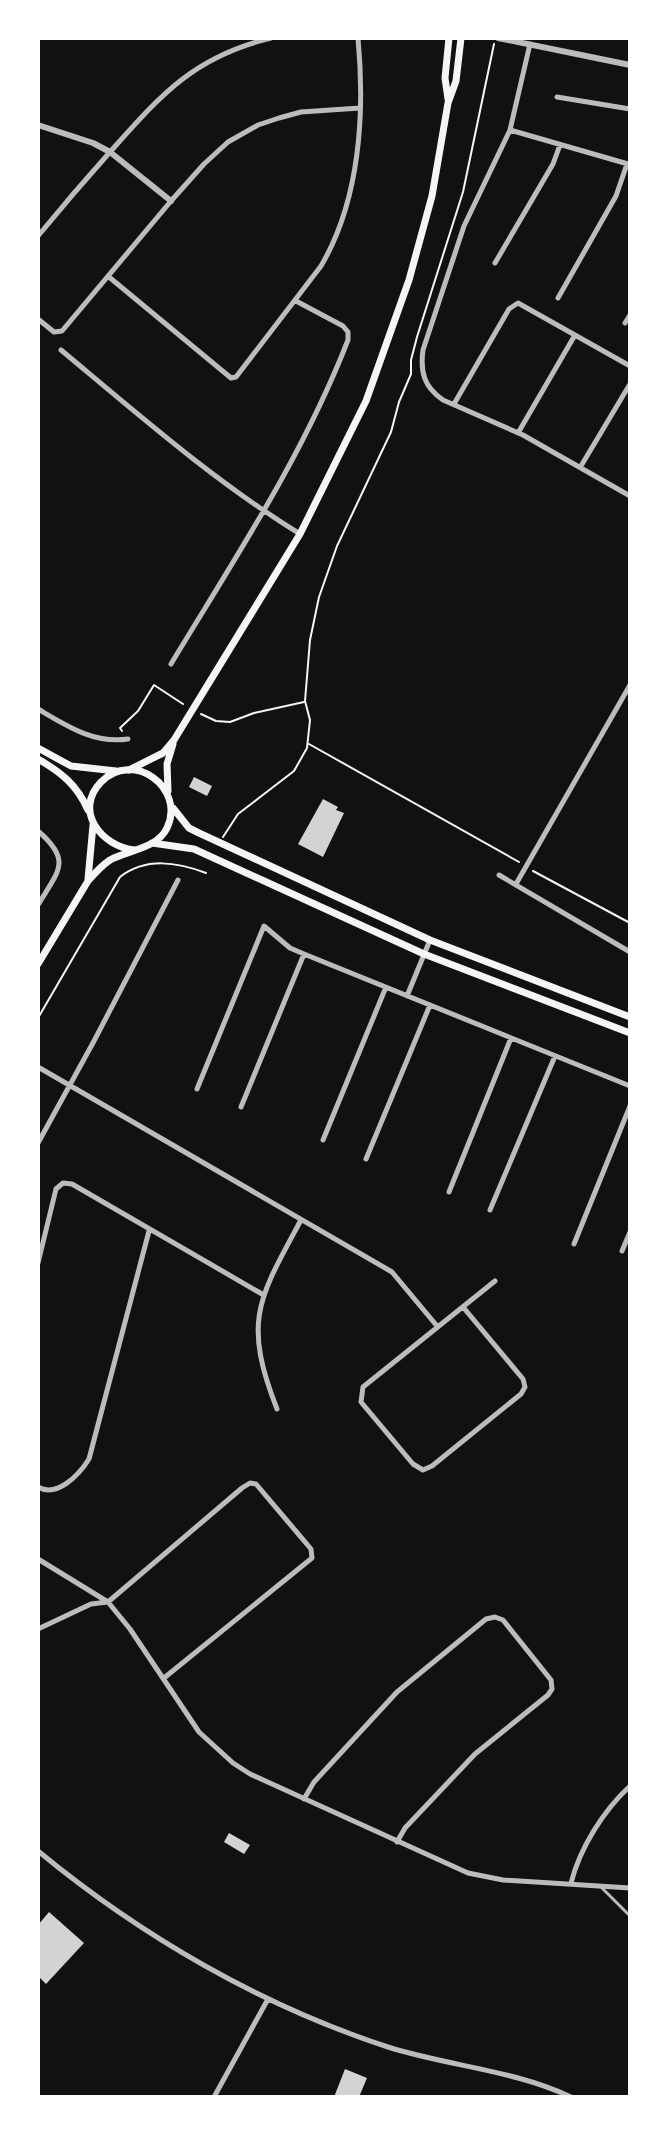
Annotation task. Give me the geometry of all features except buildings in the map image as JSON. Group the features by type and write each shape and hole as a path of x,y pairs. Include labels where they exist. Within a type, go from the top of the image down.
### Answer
{"main road":[{"path":"448,103 445,78 449,38"},
{"path":"129,770 163,753 174,740 300,534 366,401 391,334 432,196 448,103 456,81 461,38"},
{"path":"169,797 167,764 174,740"},
{"path":"38,748 71,766 149,773 165,788 173,808 189,828 430,940 630,1017"},
{"path":"38,759 71,781 90,814 93,825 92,860 88,881"},
{"path":"90,814 94,791 118,771"},
{"path":"38,964 88,881 108,862 163,836 173,808"},
{"path":"93,825 115,846 135,850"},
{"path":"152,843 194,849 424,954 630,1033"},
{"path":"343,918 350,905"}],"street":[{"path":"38,236 154,102 177,82 225,53 271,38"},
{"path":"109,277 231,378 236,377 331,250 345,213 352,181 360,108 358,38"},
{"path":"496,41 530,44 630,65"},
{"path":"530,44 510,130 464,226 423,350 421,369 425,383 433,393 518,433 630,496"},
{"path":"557,97 630,109"},
{"path":"38,319 54,332 61,331 171,201 216,153 258,125 301,112 360,108"},
{"path":"38,125 93,143 110,152 171,201"},
{"path":"510,130 629,164 616,196 558,298"},
{"path":"495,263 553,164 560,145"},
{"path":"171,664 304,441 348,340 348,332 343,326 295,301"},
{"path":"454,404 509,309 518,303 630,366"},
{"path":"625,323 630,315"},
{"path":"518,433 575,335"},
{"path":"61,350 181,451 264,512 300,534"},
{"path":"581,466 630,384"},
{"path":"516,884 630,685"},
{"path":"38,709 97,739 128,739"},
{"path":"38,831 55,846 60,862 38,905"},
{"path":"499,875 630,952"},
{"path":"38,1143 178,880"},
{"path":"197,1089 264,926 290,948 630,1086"},
{"path":"407,996 430,940"},
{"path":"241,1107 304,954"},
{"path":"323,1140 386,987"},
{"path":"366,1159 430,1005"},
{"path":"449,1192 511,1038"},
{"path":"490,1210 555,1056"},
{"path":"38,1067 392,1272 437,1326"},
{"path":"574,1244 630,1106"},
{"path":"38,1263 56,1189 62,1184 72,1184 262,1294"},
{"path":"277,1409 264,1376 257,1332 262,1294 301,1220"},
{"path":"38,1487 51,1491 59,1488 84,1467 92,1452 149,1231"},
{"path":"622,1251 630,1232"},
{"path":"463,1307 523,1379 524,1389 425,1469 413,1464 361,1402 363,1387 495,1281"},
{"path":"38,1629 91,1604 108,1602 251,1483 260,1486 311,1549 312,1558 164,1678"},
{"path":"38,1559 108,1602 199,1732 250,1774 468,1873 503,1880 630,1888"},
{"path":"304,1799 314,1782 397,1692 486,1619 503,1620 551,1680 548,1695 475,1754 405,1828 397,1842"},
{"path":"571,1883 578,1859 587,1843 613,1804 630,1786"},
{"path":"38,1851 79,1884 135,1922 268,1999 391,2048 537,2084 571,2097"},
{"path":"214,2097 268,1999"}],"lane":[{"path":"600,1886 630,1916"}],"path":[{"path":"222,838 238,814 294,771 308,744 310,720 305,701 312,622 337,546 383,452 411,374 417,337 463,192 496,41"},
{"path":"128,739 120,728 138,711 154,685 183,704"},
{"path":"201,714 216,721 230,722 305,701"},
{"path":"308,744 519,862"},
{"path":"38,1018 120,877 128,870 165,861 206,873"},
{"path":"533,871 630,923"}]}
